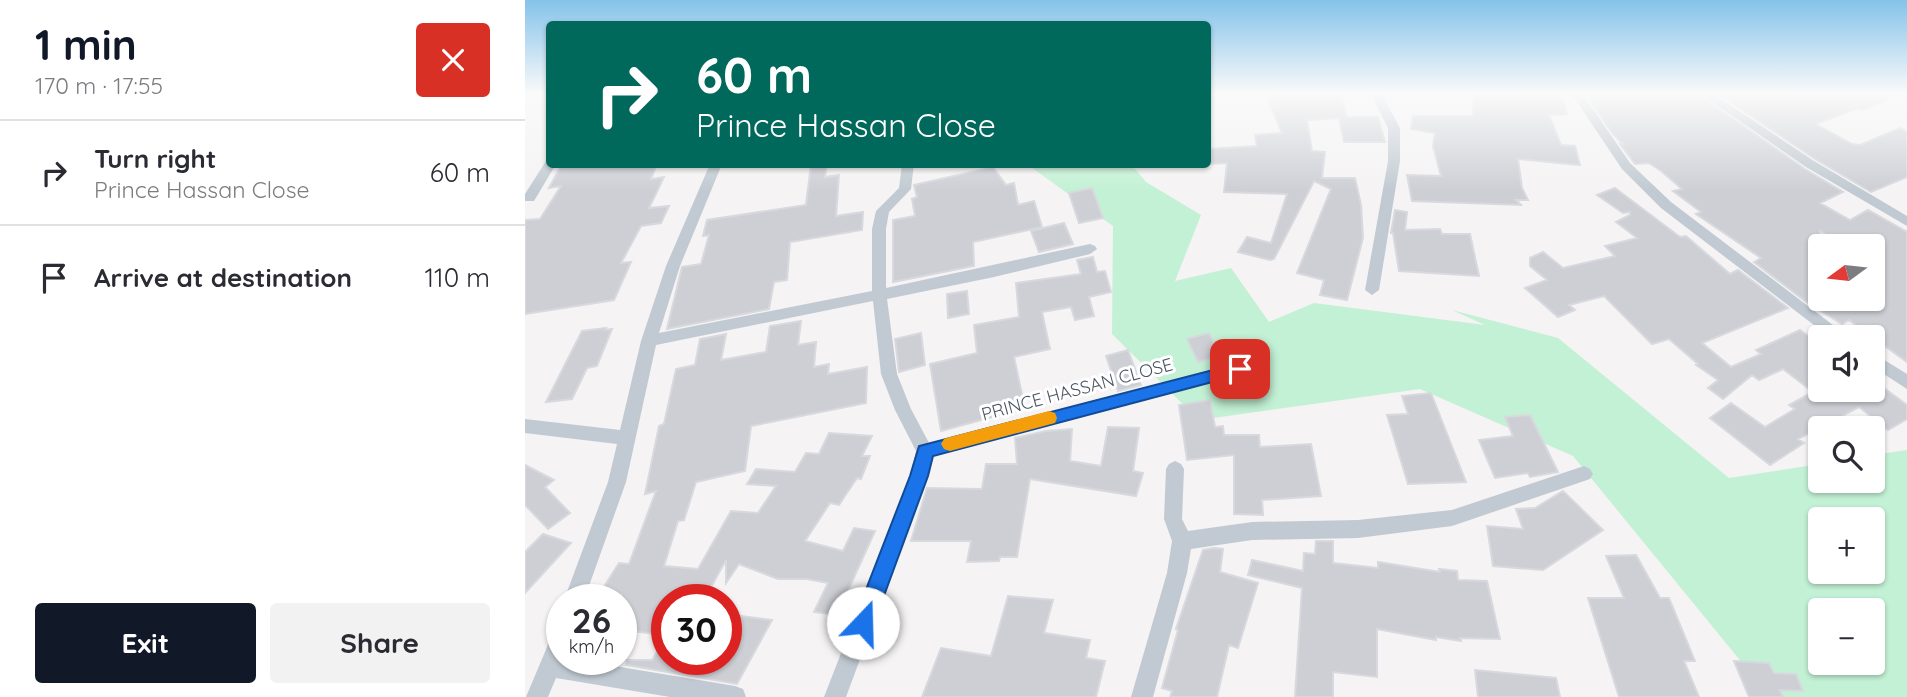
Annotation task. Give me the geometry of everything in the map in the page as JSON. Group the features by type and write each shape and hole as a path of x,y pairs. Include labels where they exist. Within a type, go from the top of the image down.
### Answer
{"street":[{"path":"1372,290 1394,161 1393,126"},
{"path":"1598,126 1626,166 1666,205 1825,325"},
{"path":"1753,126 1810,164 1907,222"},
{"path":"529,198 548,168"},
{"path":"580,584 617,482 649,341 673,266 714,168"},
{"path":"835,697 919,476 925,451 903,410 889,374 880,293 879,229 883,211 905,189 908,168"},
{"path":"649,341 994,272 1090,249"},
{"path":"1885,367 1907,383"},
{"name":"PRINCE HASSAN CLOSE","path":"925,451 1240,369"},
{"path":"525,426 625,439"},
{"path":"1142,697 1177,573 1182,541 1173,519 1175,469"},
{"path":"1182,541 1252,531 1358,529 1453,518 1584,474"},
{"path":"537,697 547,675"},
{"path":"604,675 735,697"}],"green space":[{"path":"1032,168 1134,168 1146,182 1201,215 1175,281 1231,268 1269,322 1314,303 1485,325 1452,310 1558,338 1729,478 1808,466 1808,493 1885,493 1885,453 1907,450 1907,697 1770,697 1573,456 1420,389 1199,420 1112,334 1113,226"}],"building":[{"path":"1279,126 1308,126 1312,151 1325,152 1322,178 1355,178 1361,205 1363,238 1347,300 1320,295 1324,280 1297,273 1331,189 1314,181 1274,259 1238,252 1247,237 1271,243 1287,194 1224,192 1227,163 1211,164 1211,149 1257,146 1255,135 1282,133"},
{"path":"1341,126 1380,126 1385,142 1344,142"},
{"path":"1412,126 1553,126 1561,145 1575,146 1580,165 1518,159 1522,188 1528,200 1516,200 1521,205 1412,201 1407,175 1441,176 1433,146 1435,133 1411,129"},
{"path":"1607,126 1743,126 1843,192 1820,203 1850,220 1868,210 1907,232 1907,362 1885,346 1885,325 1856,325 1849,320 1842,324 1823,312 1885,312 1885,234 1825,234 1820,231 1820,234 1808,234 1808,303 1754,262 1761,258 1696,214 1701,212 1673,191 1682,189 1661,171 1649,163 1635,164 1620,144 1623,144"},
{"path":"1765,126 1819,126 1852,144 1860,145 1900,128 1907,132 1907,177 1871,192"},
{"path":"560,168 655,168 651,179 664,177 649,208 669,206 661,223 641,226 621,263 631,262 614,300 525,314 525,220 540,219 561,186 549,188"},
{"path":"811,168 826,168 825,177 839,175 836,216 863,212 862,230 790,242 787,280 774,282 769,309 667,329 682,267 701,264 709,235 703,236 707,220 806,205"},
{"path":"994,168 1006,185 1014,183 1018,205 1034,201 1042,227 973,242 974,266 893,282 893,220 915,216 912,199 917,197 914,185"},
{"path":"1092,188 1103,218 1079,223 1069,193"},
{"path":"1615,188 1680,237 1686,236 1730,274 1738,270 1788,308 1702,343 1731,367 1761,354 1756,350 1800,330 1808,336 1808,388 1783,369 1759,380 1752,375 1723,399 1708,388 1718,380 1696,365 1698,364 1669,339 1652,344 1604,296 1569,305 1575,310 1558,317 1525,288 1547,280 1530,266 1530,258 1543,252 1563,268 1615,256 1605,246 1637,238 1616,222 1630,215 1630,212 1623,213 1597,195"},
{"path":"1395,210 1407,212 1405,230 1440,229 1442,234 1470,234 1479,276 1399,271 1391,233"},
{"path":"1064,223 1073,244 1039,252 1031,231"},
{"path":"1093,257 1097,272 1105,271 1111,292 1089,297 1094,316 1075,320 1071,307 1042,312 1050,349 1014,357 1025,408 941,431 930,364 977,353 974,325 1019,317 1016,283 1081,274 1077,260"},
{"path":"967,291 969,314 948,318 947,294"},
{"path":"801,321 798,345 816,342 814,367 829,364 828,374 867,367 866,403 751,426 745,471 696,482 684,520 678,521 664,566 698,569 731,511 758,513 776,486 747,484 756,469 795,472 806,453 819,454 829,433 872,436 862,456 870,456 861,479 857,478 839,505 830,503 805,541 843,551 854,528 875,531 837,615 814,612 828,583 807,579 778,579 739,564 726,583 726,560 713,584 651,584 651,633 637,632 637,584 606,584 619,563 629,564 656,491 645,494 659,426 664,424 676,369 695,365 700,339 726,334 721,360 766,352 770,326"},
{"path":"606,328 605,330 612,329 597,366 587,368 572,399 546,402 582,331"},
{"path":"921,333 925,365 899,372 895,339"},
{"path":"1209,333 1220,356 1198,362 1187,339"},
{"path":"1128,350 1141,385 1118,391 1106,356"},
{"path":"1885,389 1907,405 1907,419 1888,430 1885,428 1885,416 1870,416 1859,407 1842,416 1808,416 1808,434 1798,439 1804,443 1770,465 1710,418 1731,403 1765,427 1795,409 1789,405 1808,395 1808,402 1885,402"},
{"path":"1431,393 1466,482 1408,484 1387,415 1408,414 1402,396"},
{"path":"1210,400 1215,427 1223,426 1224,435 1259,435 1260,447 1311,444 1321,496 1262,500 1263,515 1234,514 1234,455 1187,460 1179,405"},
{"path":"1530,415 1558,472 1530,477 1528,473 1495,478 1479,440 1513,436 1505,417"},
{"path":"1108,427 1139,428 1133,471 1143,473 1136,496 1030,479 1017,557 1000,557 999,561 967,562 971,541 911,541 927,488 982,489 986,464 1017,464 1015,438 1046,431 1072,429 1070,461 1101,466"},
{"path":"525,465 554,480 545,487 570,513 548,529 525,505"},
{"path":"1563,491 1603,530 1543,570 1493,566 1487,526 1523,529 1516,509 1535,508"},
{"path":"543,534 571,543 525,593 525,552"},
{"path":"1316,541 1333,541 1333,563 1378,568 1378,562 1440,572 1439,569 1457,571 1458,580 1487,581 1500,639 1460,638 1461,641 1436,637 1436,640 1377,629 1377,677 1333,672 1333,697 1295,697 1302,588 1248,575 1252,560 1303,571 1304,553 1315,554"},
{"path":"1223,549 1220,572 1258,583 1238,648 1229,645 1217,697 1170,697 1172,691 1162,688 1178,630 1176,629 1203,550"},
{"path":"1636,555 1660,598 1669,598 1695,661 1684,661 1699,697 1619,697 1588,598 1624,598 1606,556"},
{"path":"1008,596 1053,600 1044,633 1090,640 1086,658 1105,661 1096,697 922,697 941,648 991,656"},
{"path":"742,616 772,620 742,675"},
{"path":"637,660 651,660 651,669 637,667"},
{"path":"1734,661 1769,663 1774,673 1796,674 1803,691 1780,690 1783,697 1749,697"},
{"path":"1475,670 1556,678 1560,697 1478,697"},
{"path":"684,675 742,675 737,684"}],"slow traffic":[{"path":"950,444 1049,418"}],"route":[{"path":"863,623 919,476 925,451 1240,369"}]}
